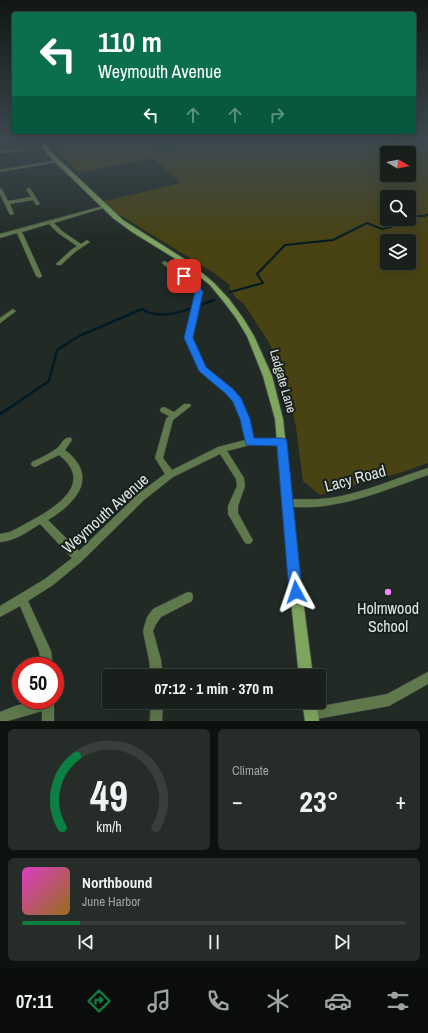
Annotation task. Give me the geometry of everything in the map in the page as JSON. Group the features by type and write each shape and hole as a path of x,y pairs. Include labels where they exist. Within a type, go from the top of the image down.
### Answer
{"main road":[{"name":"Ladgate Lane","path":"71,175 125,225 195,269 231,305 245,325 257,347 274,396 282,442 296,592 305,669"}],"street":[{"path":"0,189 2,196 12,214"},
{"path":"28,189 38,204"},
{"path":"7,203 34,198"},
{"path":"0,236 105,207"},
{"path":"50,222 60,232 80,246"},
{"path":"19,231 39,276"},
{"path":"60,264 80,246 87,242"},
{"path":"165,263 197,287 199,296 188,338 202,369 229,391 237,401 245,419 250,442"},
{"path":"0,321 13,311"},
{"path":"170,475 159,458 168,424 174,415 187,406"},
{"path":"164,410 174,415"},
{"path":"35,464 60,452 68,440"},
{"name":"Weymouth Avenue","path":"0,612 49,582 79,558 141,497 170,475 221,448 250,442 282,442"},
{"path":"221,448 240,478 241,486 233,506 232,514 248,540"},
{"path":"0,538 11,537 65,503 73,494 78,481 74,464 70,458 60,452"},
{"name":"Lacy Road","path":"287,502 330,502 373,491 428,471"},
{"path":"40,519 79,558"},
{"path":"157,669 156,660 148,631 151,621 157,613 188,596"},
{"path":"22,599 45,651 46,657"},
{"path":"311,712 389,700 428,678"},
{"path":"0,718 25,709"},
{"path":"48,709 48,721"},
{"path":"156,721 157,709"}],"shaded area":[{"path":"172,175 380,175 380,182 416,182 416,175 428,175 428,463 403,472 320,495 303,481 296,427 285,375 268,341 244,304 236,298 229,288 230,285 214,273 115,212 104,201 181,183"}],"waterway":[{"path":"416,216 425,216 428,214"},
{"path":"230,292 263,283 257,274 285,245 333,240 367,223 382,229 392,226"},
{"path":"8,409 49,381 57,350 79,336 142,309 150,313 168,314 187,310 214,300"},
{"path":"0,414 9,408"}],"place":[{"name":"Holmwood School","path":"388,592"}],"route":[{"path":"184,276 197,287 199,292 188,338 202,369 229,391 237,401 245,419 250,442 282,442 296,592"}]}
